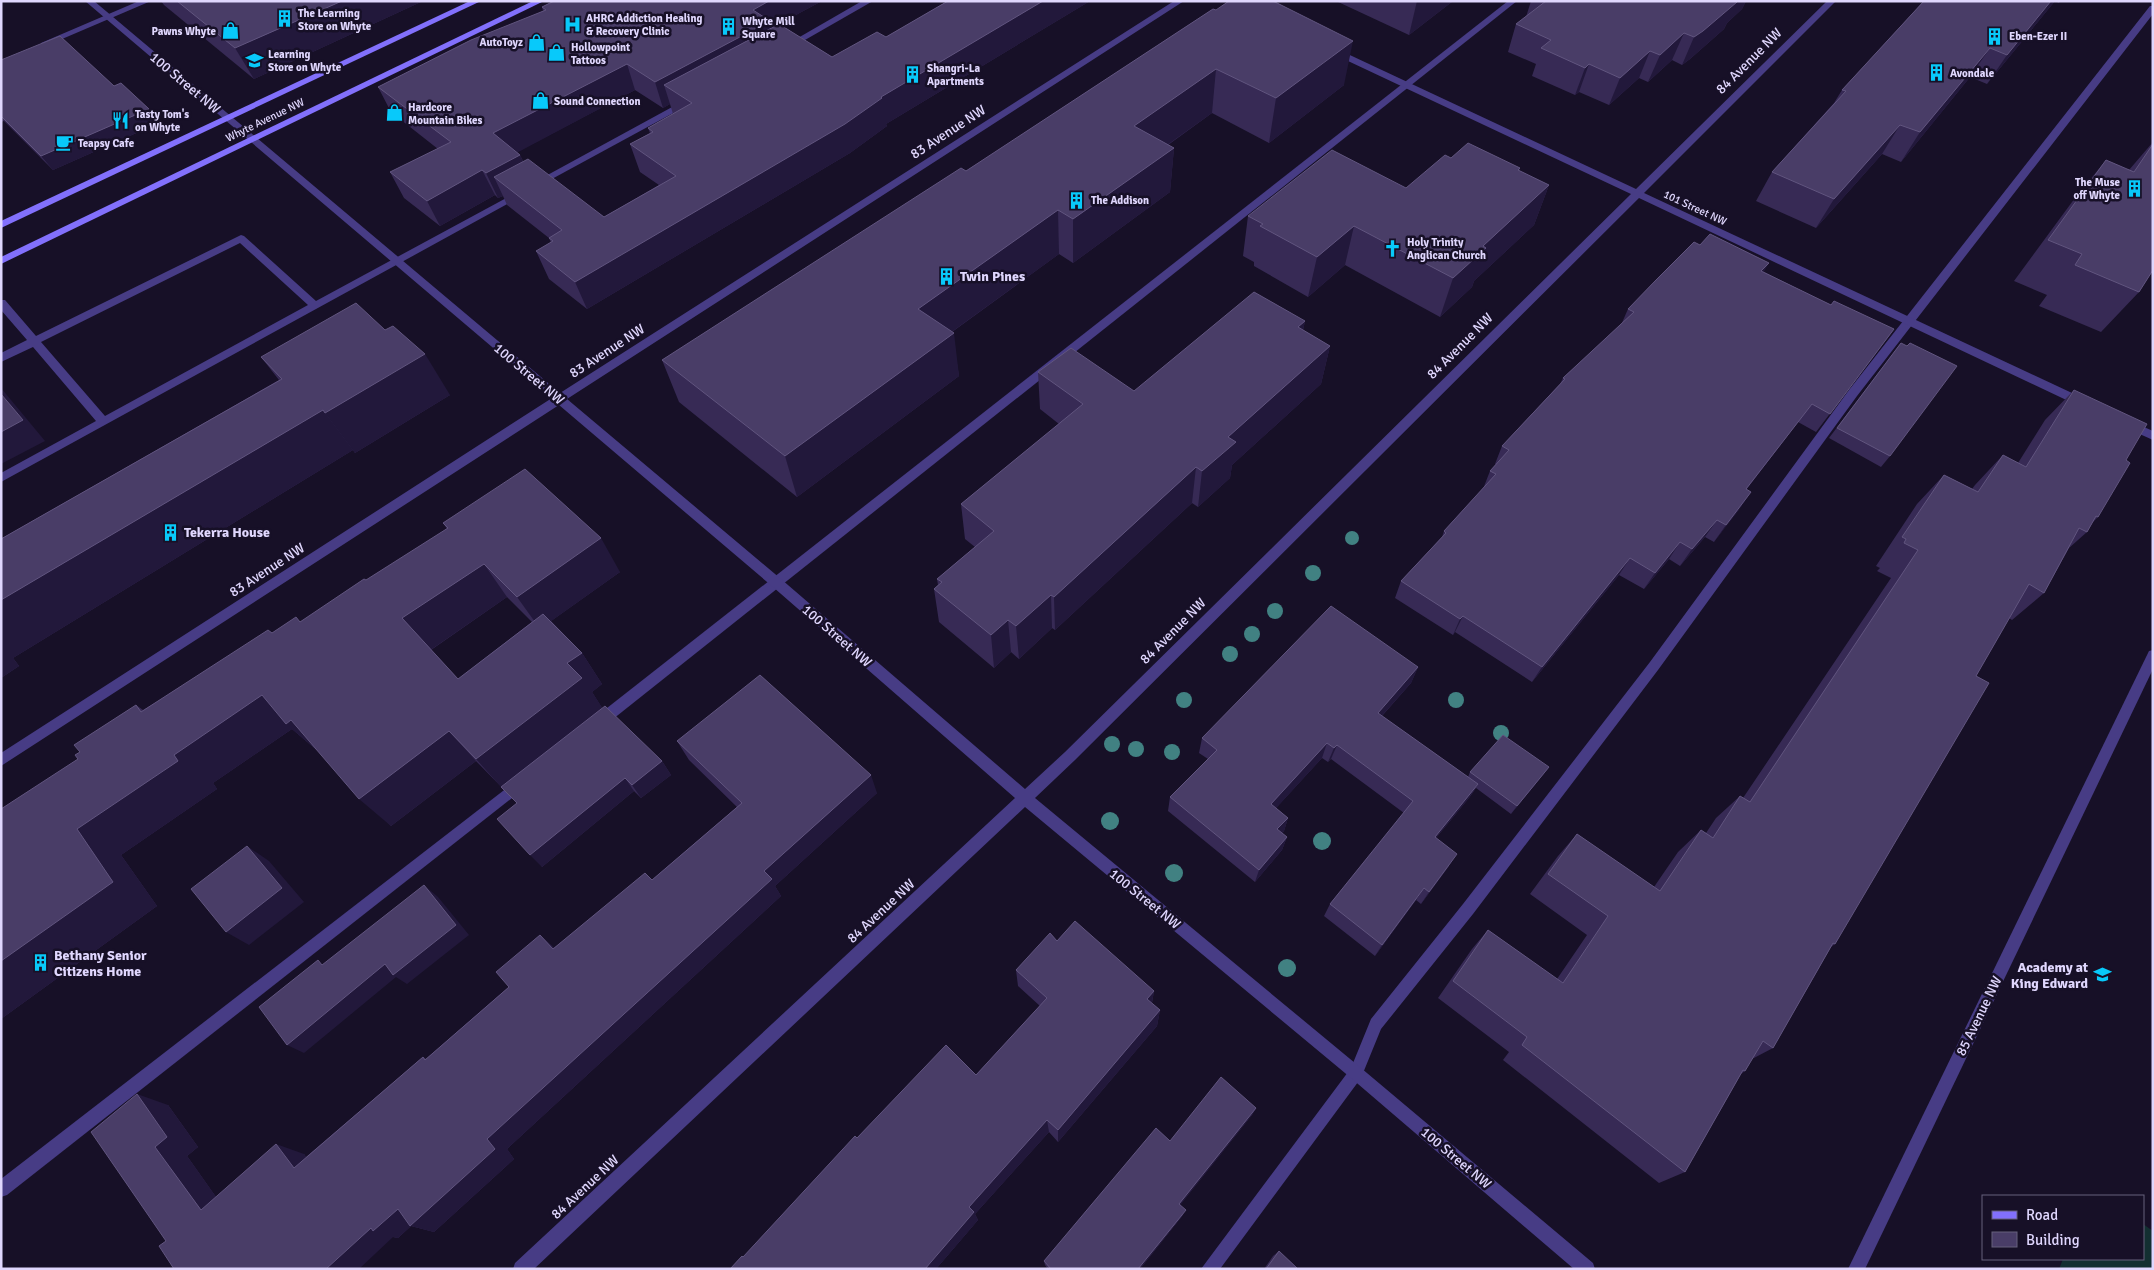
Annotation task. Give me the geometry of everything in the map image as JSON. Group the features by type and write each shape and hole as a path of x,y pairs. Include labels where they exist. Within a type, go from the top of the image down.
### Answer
{"main road":[{"name":"Whyte Avenue NW","path":"1,225 477,1"},
{"name":"Whyte Avenue NW","path":"1,261 540,1"}],"street":[{"name":"100 Street NW","path":"89,1 777,583 1025,798 1356,1073 1587,1269"},
{"path":"37,47 147,1"},
{"path":"782,49 869,1"},
{"name":"83 Avenue NW","path":"1,760 1180,1"},
{"path":"589,730 1513,1"},
{"name":"84 Avenue NW","path":"521,1269 1025,798 1832,1"},
{"path":"1209,1269 1356,1073 1376,1024 1468,909 1660,658 1853,393 2153,8"},
{"name":"101 Street NW","path":"1326,48 2090,406"},
{"path":"1,478 694,98"},
{"path":"1,358 241,238 315,306"},
{"path":"1,303 36,341 104,422"},
{"path":"2117,419 2153,436"},
{"name":"85 Avenue NW","path":"1856,1269 2153,654"},
{"path":"1,1189 534,773"}],"green space":[{"path":"2144,1225 2153,1231 2153,1269 2059,1269 2063,1260 2144,1260"}],"building":[{"path":"177,1 342,1 235,48"},
{"path":"554,1 769,1 753,10 770,21 655,82 627,64 493,133 520,155 486,173 482,170 427,201 390,172 451,142 378,87 471,40 546,10 542,7"},
{"path":"948,1 1043,1 881,97 845,124 575,282 536,251 553,241 549,238 562,230 494,177 528,159 604,217 676,176 630,144 653,132 648,128 692,103 664,85 779,24 832,57 877,32 886,37"},
{"path":"1229,1 1273,1 1353,41 1276,98 1216,69 1134,126 1174,148 1073,219 1058,210 918,309 954,333 785,456 662,360 961,168 966,171 1213,9 1216,10"},
{"path":"1546,1 1737,2 1694,37 1684,33 1660,55 1650,51 1620,78 1589,64 1585,68 1541,48 1551,40 1516,24"},
{"path":"1924,1 2051,1 2007,55 1990,48 1920,132 1900,125 1834,199 1772,172 1846,91 1842,90"},
{"path":"60,36 114,86 121,83 149,109 41,156 1,116 1,60"},
{"path":"1468,143 1520,168 1518,170 1549,185 1483,246 1486,248 1453,278 1354,226 1317,257 1260,226 1263,224 1248,216 1332,150 1406,188 1445,155 1451,158"},
{"path":"2153,144 2153,270 2139,292 2075,265 2082,254 2048,240 2106,160 2134,172"},
{"path":"1710,234 1769,263 1761,271 1831,305 1834,301 1894,329 1830,414 1812,404 1746,489 1751,492 1726,525 1717,520 1692,549 1680,542 1655,573 1630,558 1542,667 1463,616 1460,619 1401,581 1446,533 1444,531 1496,474 1490,471 1509,450 1502,446 1565,379 1563,378 1634,312 1628,309 1656,280 1694,242 1700,245"},
{"path":"1254,292 1305,321 1298,327 1330,346 1228,437 1236,442 1202,471 1196,467 1054,597 1051,595 1016,626 1008,620 991,635 934,589 942,582 937,579 994,531 961,504 1083,404 1038,372 1071,348 1134,391"},
{"path":"356,303 385,330 393,326 425,354 325,413 323,410 1,600 1,539 282,379 261,357"},
{"path":"1901,343 1907,346 1910,343 1957,366 1890,456 1837,428"},
{"path":"2074,390 2147,424 2126,460 2130,463 2087,532 2079,528 2044,593 2029,584 1976,676 1989,683 1835,944 1833,943 1773,1048 1763,1041 1745,1071 1743,1070 1685,1172 1522,1045 1527,1037 1453,981 1488,930 1563,983 1608,916 1548,874 1577,834 1660,891 1701,830 1713,838 1740,796 1750,802 1918,550 1904,543 1906,539 1902,537 1944,475 1978,492 2003,455 2026,467"},
{"path":"1,394 23,420 1,432"},
{"path":"525,469 601,538 517,597 484,564 402,618 458,679 543,614 582,653 567,663 582,678 476,759 449,731 359,799 291,720 286,724 262,695 174,755 178,761 77,829 113,882 1,961 1,809 78,759 75,755 80,752 74,745 136,705 141,712 268,630 272,633 296,617 300,622 364,579 366,580 448,528 443,523"},
{"path":"1331,606 1418,667 1378,713 1478,784 1435,837 1457,854 1429,892 1424,888 1382,945 1330,904 1413,801 1337,745 1334,748 1327,743 1271,804 1288,818 1277,829 1287,837 1259,870 1170,797 1217,750 1202,738"},
{"path":"760,675 871,775 764,871 772,879 487,1139 495,1149 410,1226 398,1209 373,1231 371,1228 326,1269 174,1269 159,1246 166,1241 91,1132 137,1094 167,1137 155,1147 201,1210 276,1144 294,1168 423,1057 425,1060 509,987 496,972 540,935 553,949 645,873 652,880 742,803 677,741"},
{"path":"605,706 662,761 632,785 625,778 530,855 497,819 517,803 501,787"},
{"path":"1503,735 1549,767 1517,806 1470,772"},
{"path":"247,846 282,888 226,932 191,889"},
{"path":"424,885 456,925 393,975 385,964 287,1045 259,1007 318,960 322,965"},
{"path":"1075,921 1154,991 1147,999 1160,1010 1058,1130 1047,1120 969,1207 974,1212 925,1269 730,1269 855,1136 857,1138 946,1045 976,1075 1047,998 1016,970 1050,933 1057,941"},
{"path":"1221,1077 1256,1108 1179,1204 1186,1210 1138,1269 1051,1269 1044,1261 1156,1128 1170,1141"},
{"path":"1279,1251 1298,1269 1266,1269"}],"place":[{"name":"The Learning Store on Whyte","path":"284,19"},
{"name":"AHRC Addiction Healing & Recovery Clinic","path":"572,24"},
{"name":"Whyte Mill Square","path":"728,27"},
{"name":"Pawns Whyte","path":"230,31"},
{"name":"Eben-Ezer II","path":"1995,36"},
{"name":"AutoToyz","path":"537,42"},
{"name":"Hollowpoint Tattoos","path":"557,53"},
{"name":"Learning Store on Whyte","path":"254,60"},
{"name":"Avondale","path":"1936,73"},
{"name":"Shangri-La Apartments","path":"913,74"},
{"name":"Sound Connection","path":"540,101"},
{"name":"Hardcore Mountain Bikes","path":"394,113"},
{"name":"Tasty Tom's on Whyte","path":"121,120"},
{"name":"Teapsy Cafe","path":"64,143"},
{"name":"The Muse off Whyte","path":"2134,188"},
{"name":"The Addison","path":"1077,200"},
{"name":"Holy Trinity Anglican Church","path":"1393,248"},
{"name":"Twin Pines","path":"946,276"},
{"name":"Tekerra House","path":"170,532"},
{"name":"Bethany Senior Citizens Home","path":"40,963"},
{"name":"Academy at King Edward","path":"2102,975"}]}
